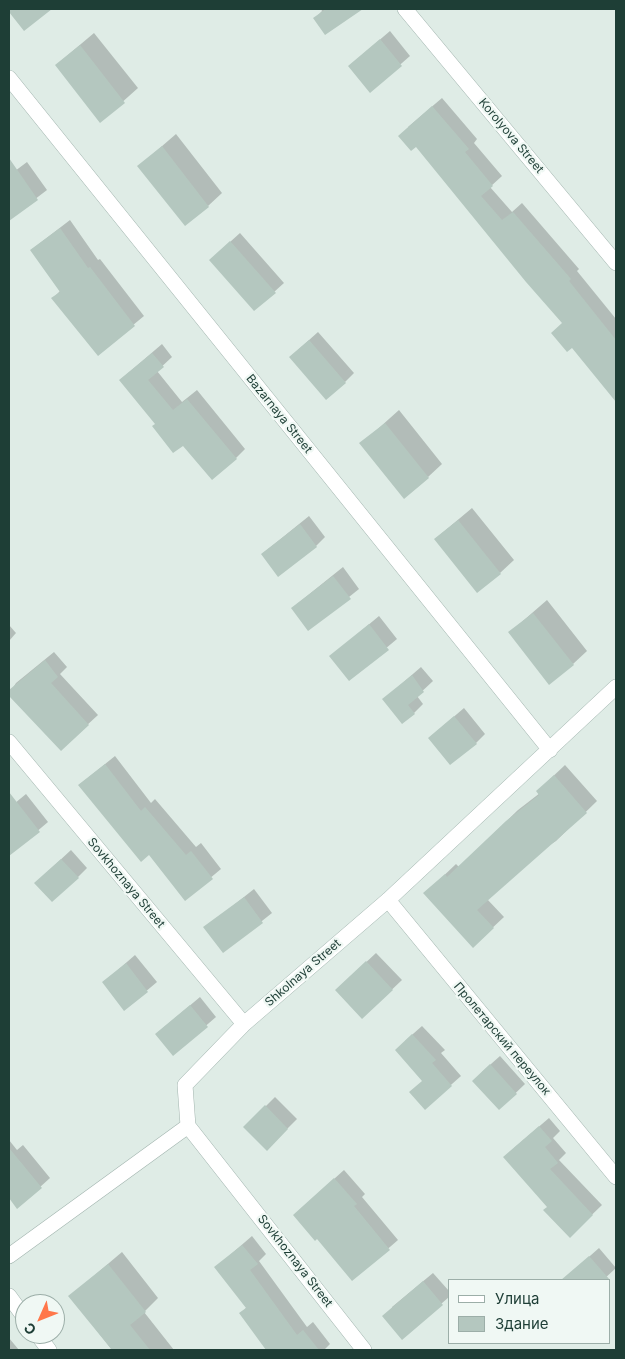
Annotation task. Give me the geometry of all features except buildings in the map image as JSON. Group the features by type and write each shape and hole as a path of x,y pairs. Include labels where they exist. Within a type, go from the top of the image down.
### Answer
{"street":[{"name":"Korolyova Street","path":"405,9 616,263"},
{"name":"Bazarnaya Street","path":"9,78 550,750"},
{"name":"Shkolnaya Street","path":"188,1126 185,1085 244,1024 388,900 616,687"},
{"name":"Sovkhoznaya Street","path":"9,742 244,1024"},
{"name":"Пролетарский переулок","path":"388,900 616,1177"},
{"name":"Sovkhoznaya Street","path":"188,1126 364,1350"},
{"path":"9,1256 188,1126"}]}
